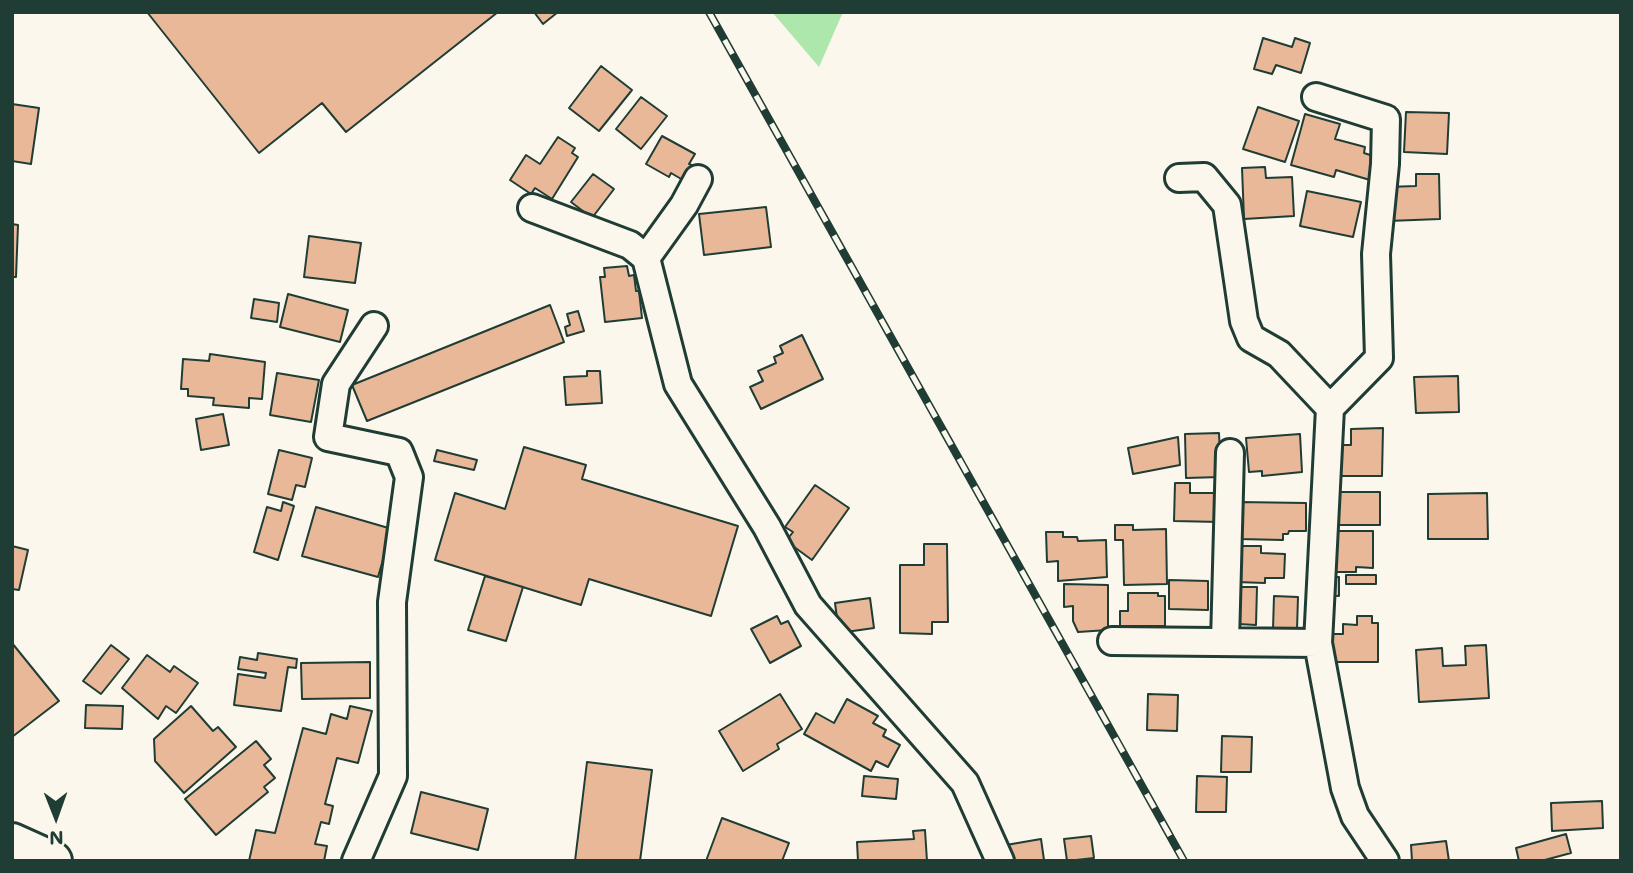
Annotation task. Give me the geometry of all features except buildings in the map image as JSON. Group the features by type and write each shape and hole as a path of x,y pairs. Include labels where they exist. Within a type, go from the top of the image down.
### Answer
{"highway":[{"path":"12,844 52,861"}],"street":[{"path":"1316,97 1386,119 1385,164 1376,254 1378,358 1330,408 1318,643 1345,788 1355,816 1385,861"},
{"path":"1179,178 1204,177 1227,205 1244,321 1251,338 1279,354 1330,408"},
{"path":"646,258 684,205 698,179"},
{"path":"532,208 630,245 646,258 678,384 767,527 808,605 965,783 1000,861"},
{"path":"356,861 393,776 392,602 408,477 399,452 328,437 337,384 374,326"},
{"path":"1225,642 1230,453"},
{"path":"1112,641 1318,643"}],"green space":[{"path":"772,12 843,12 819,67"}],"railway":[{"path":"709,12 1184,861"}]}
